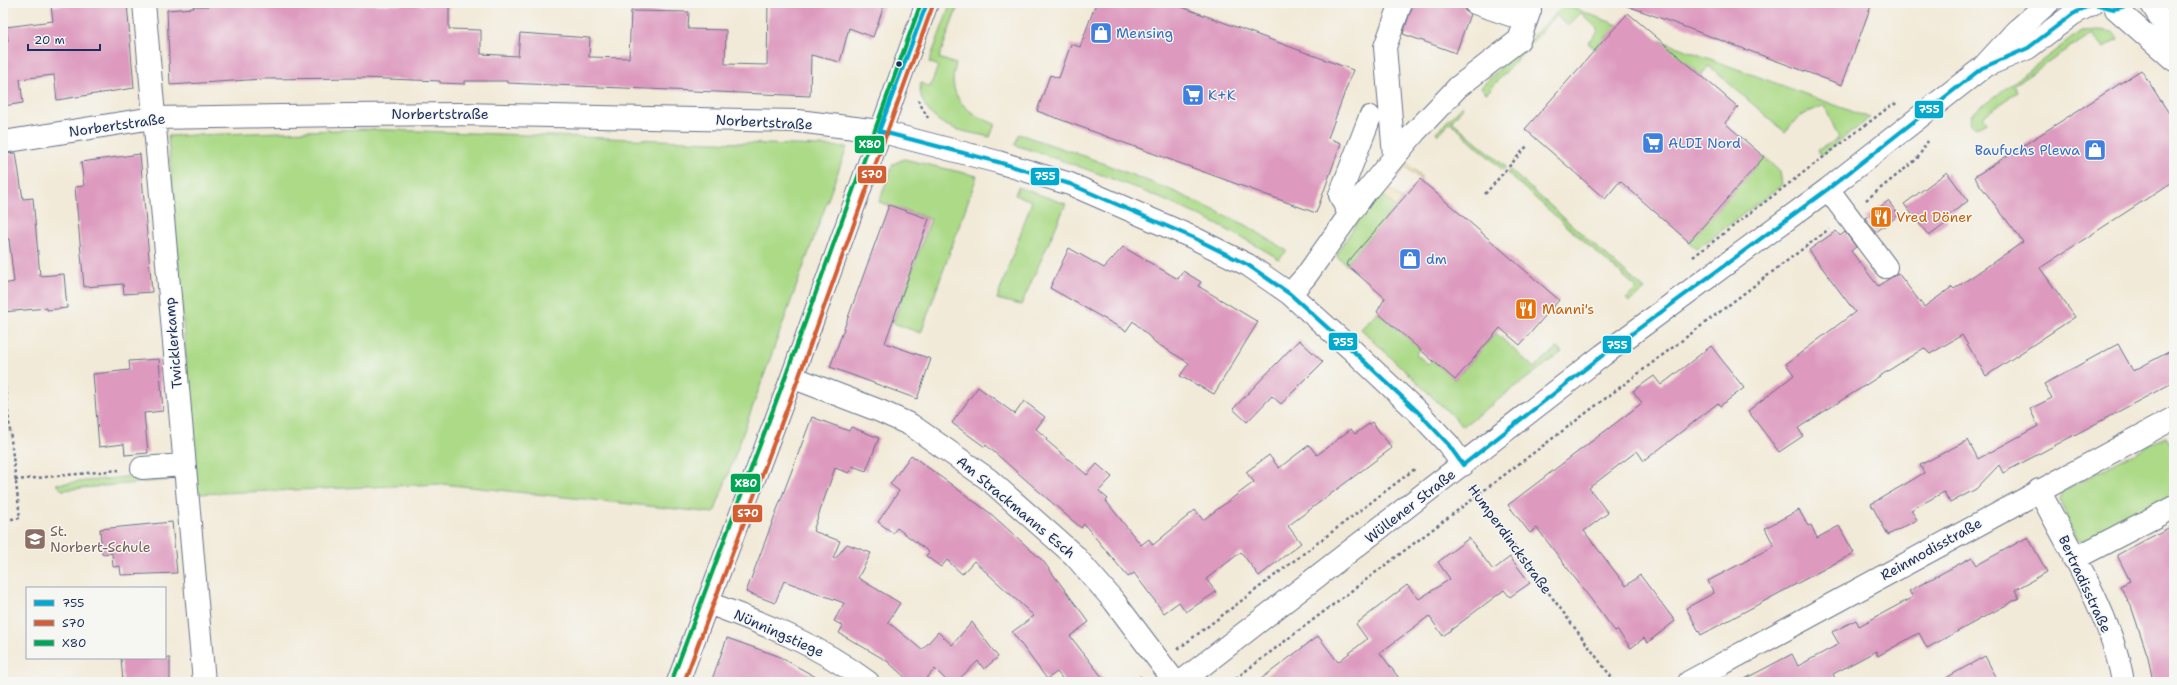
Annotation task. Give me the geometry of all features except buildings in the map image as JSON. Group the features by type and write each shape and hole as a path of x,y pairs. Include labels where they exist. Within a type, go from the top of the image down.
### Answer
{"street":[{"name":"Twicklerkamp","path":"144,3 204,682"},
{"path":"678,682 792,378 879,131 927,3"},
{"path":"1394,156 1386,46 1401,3"},
{"path":"1475,3 1519,18 1524,25"},
{"path":"1290,294 1306,276 1394,156 1458,87 1519,40 1530,10 1526,3"},
{"name":"Wüllener Straße","path":"1181,682 1603,356 1828,189 1982,68 2016,31 2048,3"},
{"path":"2092,3 2098,7 2127,6 2174,60"},
{"name":"Wüllener Straße","path":"1982,68 2028,48 2073,14 2092,3"},
{"path":"2151,3 2174,40"},
{"name":"Norbertstraße","path":"3,142 153,118 467,114 798,122 879,131"},
{"path":"1350,214 1340,195 1370,117"},
{"path":"879,131 998,162 1070,184 1194,238 1248,265 1290,294 1418,412 1448,444 1463,465"},
{"path":"1828,189 1886,267"},
{"name":"Am Strackmanns Esch","path":"792,378 880,411 911,425 988,479 1074,555 1114,600 1175,682"},
{"name":"Reinmodisstraße","path":"1689,682 2039,490 2174,418"},
{"path":"142,468 184,465"},
{"name":"Bertradisstraße","path":"2039,490 2074,559 2107,630 2121,668 2123,682"},
{"path":"2074,559 2174,507"},
{"name":"Nünningstiege","path":"708,603 799,639 827,654 868,682"}],"path":[{"path":"1231,682 1847,215 1917,159 1930,139"},
{"path":"1486,194 1527,146"},
{"path":"3,369 20,518 3,520"},
{"name":"Humperdinckstraße","path":"1463,465 1468,484 1476,496 1615,682"},
{"path":"1134,682 1418,466"},
{"path":"15,480 142,468"}],"green space":[{"path":"951,3 959,3 939,58 956,64 953,76 954,86 956,95 961,103 976,115 995,124 990,137 962,131 938,121 926,107 920,92 921,83 930,87 938,66 929,62"},
{"path":"1564,5 1870,118 1821,155 1818,150 1839,138 1824,105 1798,117 1785,132 1709,66 1701,75 1688,64 1608,35 1595,49 1588,43 1599,30 1581,13 1568,26 1556,15 1487,93 1485,92 1481,87"},
{"path":"2099,30 2114,32 2118,39 2104,48 2093,33 2014,85 2018,92 1983,116 1987,122 1977,128 1972,126 1969,122 1972,114 2081,31"},
{"path":"1462,106 1463,107 1452,121 1506,167 1503,170 1450,122 1438,135 1436,132"},
{"path":"364,129 847,147 714,513 442,484 197,494 168,136"},
{"path":"1019,134 1087,157 1173,191 1246,225 1287,251 1279,259 1216,224 1150,194 1083,168 1015,145"},
{"path":"1764,157 1780,172 1782,185 1697,249 1689,242"},
{"path":"904,159 977,176 921,333 893,323 931,219 879,202 893,164"},
{"path":"1510,170 1645,290 1629,302 1626,299 1637,288 1507,173"},
{"path":"1018,187 1066,204 1021,305 997,299 1032,201 1015,195"},
{"path":"1379,194 1383,195 1396,207 1346,264 1337,257 1337,253 1373,198"},
{"path":"1377,312 1420,349 1416,354 1428,364 1432,360 1455,380 1496,333 1534,368 1557,348 1562,352 1463,426 1361,329"},
{"path":"2166,436 2174,452 2174,499 2084,542 2076,540 2060,500 2063,491"},
{"path":"156,474 168,480 62,490 56,484"}],"sand":[{"path":"1407,163 1422,177 1420,179 1406,167 1388,187 1402,200 1396,207 1383,195 1379,194 1390,176"}],"transit line":[{"name":"X80","path":"672,680 786,375 921,3"},
{"name":"755","path":"879,131 927,3"},
{"name":"755","path":"2091,3 2114,9 2137,3"},
{"name":"755","path":"1463,465 1603,355 1828,189 1982,68 2028,48 2073,14 2092,4"},
{"name":"S70","path":"684,682 798,379 933,5"},
{"name":"755","path":"879,131 998,162 1070,184 1194,238 1248,265 1290,294 1350,348 1418,412 1448,444 1463,465"}],"place":[{"name":"Mensing","path":"1101,33"},
{"name":"K+K","path":"1193,95"},
{"name":"ALDI Nord","path":"1653,143"},
{"name":"Baufuchs Plewa","path":"2095,150"},
{"name":"Vred Döner","path":"1881,217"},
{"name":"dm","path":"1410,259"},
{"name":"Manni's","path":"1526,309"},
{"name":"St. Norbert-Schule","path":"35,539"}]}
